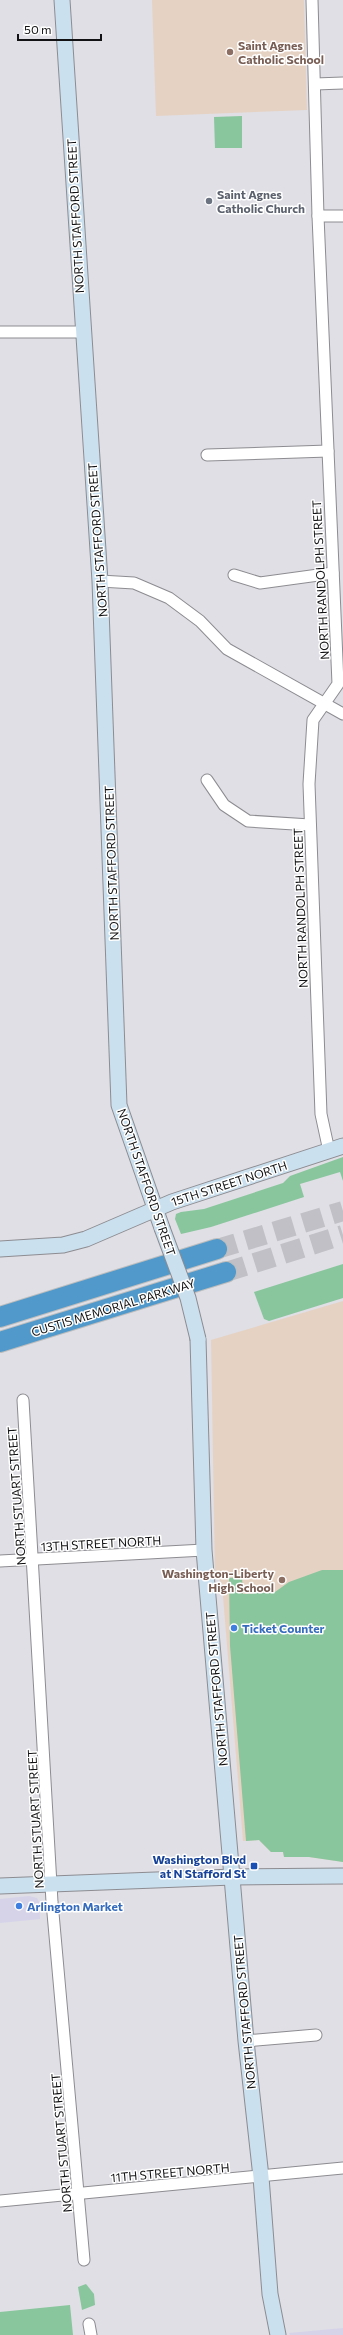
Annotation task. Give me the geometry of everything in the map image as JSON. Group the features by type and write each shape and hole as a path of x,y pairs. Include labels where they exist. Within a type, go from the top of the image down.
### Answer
{"highway":[{"name":"CUSTIS MEMORIAL PARKWAY","path":"0,1317 217,1249"},
{"name":"CUSTIS MEMORIAL PARKWAY","path":"0,1342 226,1272"}],"street":[{"name":"NORTH STAFFORD STREET","path":"62,0 82,332 100,581 119,1105 188,1298 198,1339 204,1550 246,2041 261,2177 270,2294 278,2335"},
{"name":"NORTH RANDOLPH STREET","path":"312,0 318,216 338,684 313,720 309,784 321,1114 336,1148"},
{"path":"315,84 343,83"},
{"path":"318,216 343,216"},
{"path":"0,332 82,332"},
{"path":"207,454 328,451"},
{"path":"234,576 260,583 333,573"},
{"path":"100,581 134,583 169,598 200,621 227,649 343,714"},
{"path":"207,780 224,805 248,821 310,825"},
{"name":"15TH STREET NORTH","path":"0,1248 63,1245 114,1228 156,1209 336,1148"},
{"name":"NORTH STUART STREET","path":"23,1400 51,1884 84,2260"},
{"name":"13TH STREET NORTH","path":"0,1562 204,1550"},
{"path":"0,1886 233,1877 343,1876"},
{"path":"246,2041 316,2036"},
{"name":"11TH STREET NORTH","path":"0,2201 343,2168"},
{"path":"89,2324 91,2335"}],"shaded area":[{"name":"Saint Agnes Catholic School","path":"152,0 304,0 307,110 156,116"},
{"name":"Washington-Liberty High School","path":"343,1301 343,1862 309,1857 284,1857 283,1852 271,1852 259,1840 243,1841 222,1584 215,1573 211,1340"},
{"path":"29,1896 37,1898 39,1902 40,1919 0,1923 0,1899"},
{"path":"343,2328 343,2335 290,2335 289,2333"}],"green space":[{"path":"242,116 242,148 215,148 214,117"},
{"path":"343,1157 343,1181 340,1172 300,1184 304,1197 211,1227 181,1234 175,1219 176,1214 204,1209 283,1183 290,1176"},
{"path":"343,1264 343,1298 269,1321 264,1319 254,1292"},
{"path":"322,1570 343,1570 343,1862 309,1857 284,1857 283,1852 271,1852 259,1840 246,1841 230,1646 229,1578 242,1577 243,1594 275,1592 289,1582"},
{"path":"86,2284 94,2294 95,2305 82,2310 78,2287"},
{"path":"70,2305 73,2335 0,2335 0,2312"}],"tunnel":[{"path":"217,1249 343,1211"},
{"path":"226,1272 343,1235"}],"place":[{"name":"Saint Agnes Catholic School","path":"230,52"},
{"name":"Saint Agnes Catholic Church","path":"209,201"},
{"name":"Washington-Liberty High School","path":"282,1580"},
{"name":"Ticket Counter","path":"234,1628"},
{"name":"Washington Blvd at N Stafford St","path":"254,1866"},
{"name":"Arlington Market","path":"19,1906"}]}
